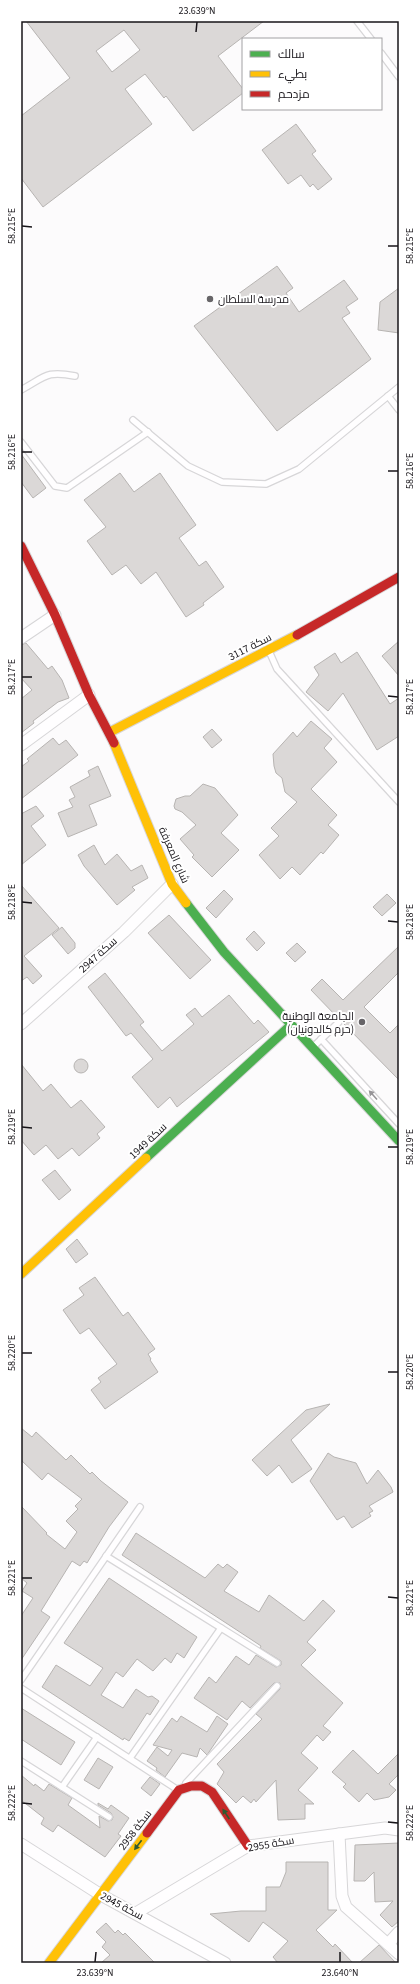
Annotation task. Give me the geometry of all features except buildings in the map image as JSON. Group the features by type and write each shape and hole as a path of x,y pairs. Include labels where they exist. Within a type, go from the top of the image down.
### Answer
{"street":[{"name":"شارع المعرفة","path":"21,546 24,558 55,615 89,695 110,732 172,884 224,952 399,1141"},
{"name":"سكة 3117","path":"110,732 269,651 399,578"},
{"path":"21,638 55,615"},
{"path":"21,745 89,695"},
{"name":"سكة 2947","path":"21,1024 124,932 172,884"},
{"name":"سكة 1949","path":"21,1274 291,1025"},
{"path":"179,1790 191,1786 202,1786 212,1792 248,1846"},
{"name":"سكة 2958","path":"49,1963 179,1790"},
{"name":"سكة 2955","path":"136,1913 248,1846 385,1828 399,1830"},
{"path":"339,1834 342,1890 346,1907 399,1954"},
{"name":"سكة 2945","path":"21,1844 101,1895 225,1963"},
{"path":"388,1944 399,1932"}],"lane":[{"path":"357,21 370,38"},
{"path":"382,54 399,77"},
{"path":"21,390 42,376 58,372 75,376"},
{"path":"133,420 188,466 222,482 266,484 299,469 399,387"},
{"path":"388,396 399,410"},
{"path":"21,442 55,486 66,488 148,432"},
{"path":"269,651 277,670 399,802"},
{"path":"312,1048 339,1022"},
{"path":"321,1039 399,1124"},
{"path":"21,1680 140,1507"},
{"path":"106,1556 277,1663"},
{"path":"130,1758 221,1628"},
{"path":"21,1688 179,1790 277,1686"},
{"path":"62,1787 97,1737"},
{"path":"21,1761 109,1817"}],"traffic: fast":[{"path":"186,903 224,952 399,1141"},
{"path":"146,1158 291,1025"}],"traffic: slow":[{"path":"110,732 297,635"},
{"path":"114,743 172,884 186,903"},
{"path":"21,1274 146,1158"},
{"path":"49,1963 147,1833"}],"traffic: jam":[{"path":"21,546 55,615 89,695 114,743"},
{"path":"297,635 399,577"},
{"path":"147,1833 179,1790 191,1786 202,1786 212,1792 248,1846"}],"place":[{"name":"مدرسة السلطان","path":"210,299"},
{"name":"الجامعة الوطنية (حرم كالدونيان)","path":"362,1022"}]}
